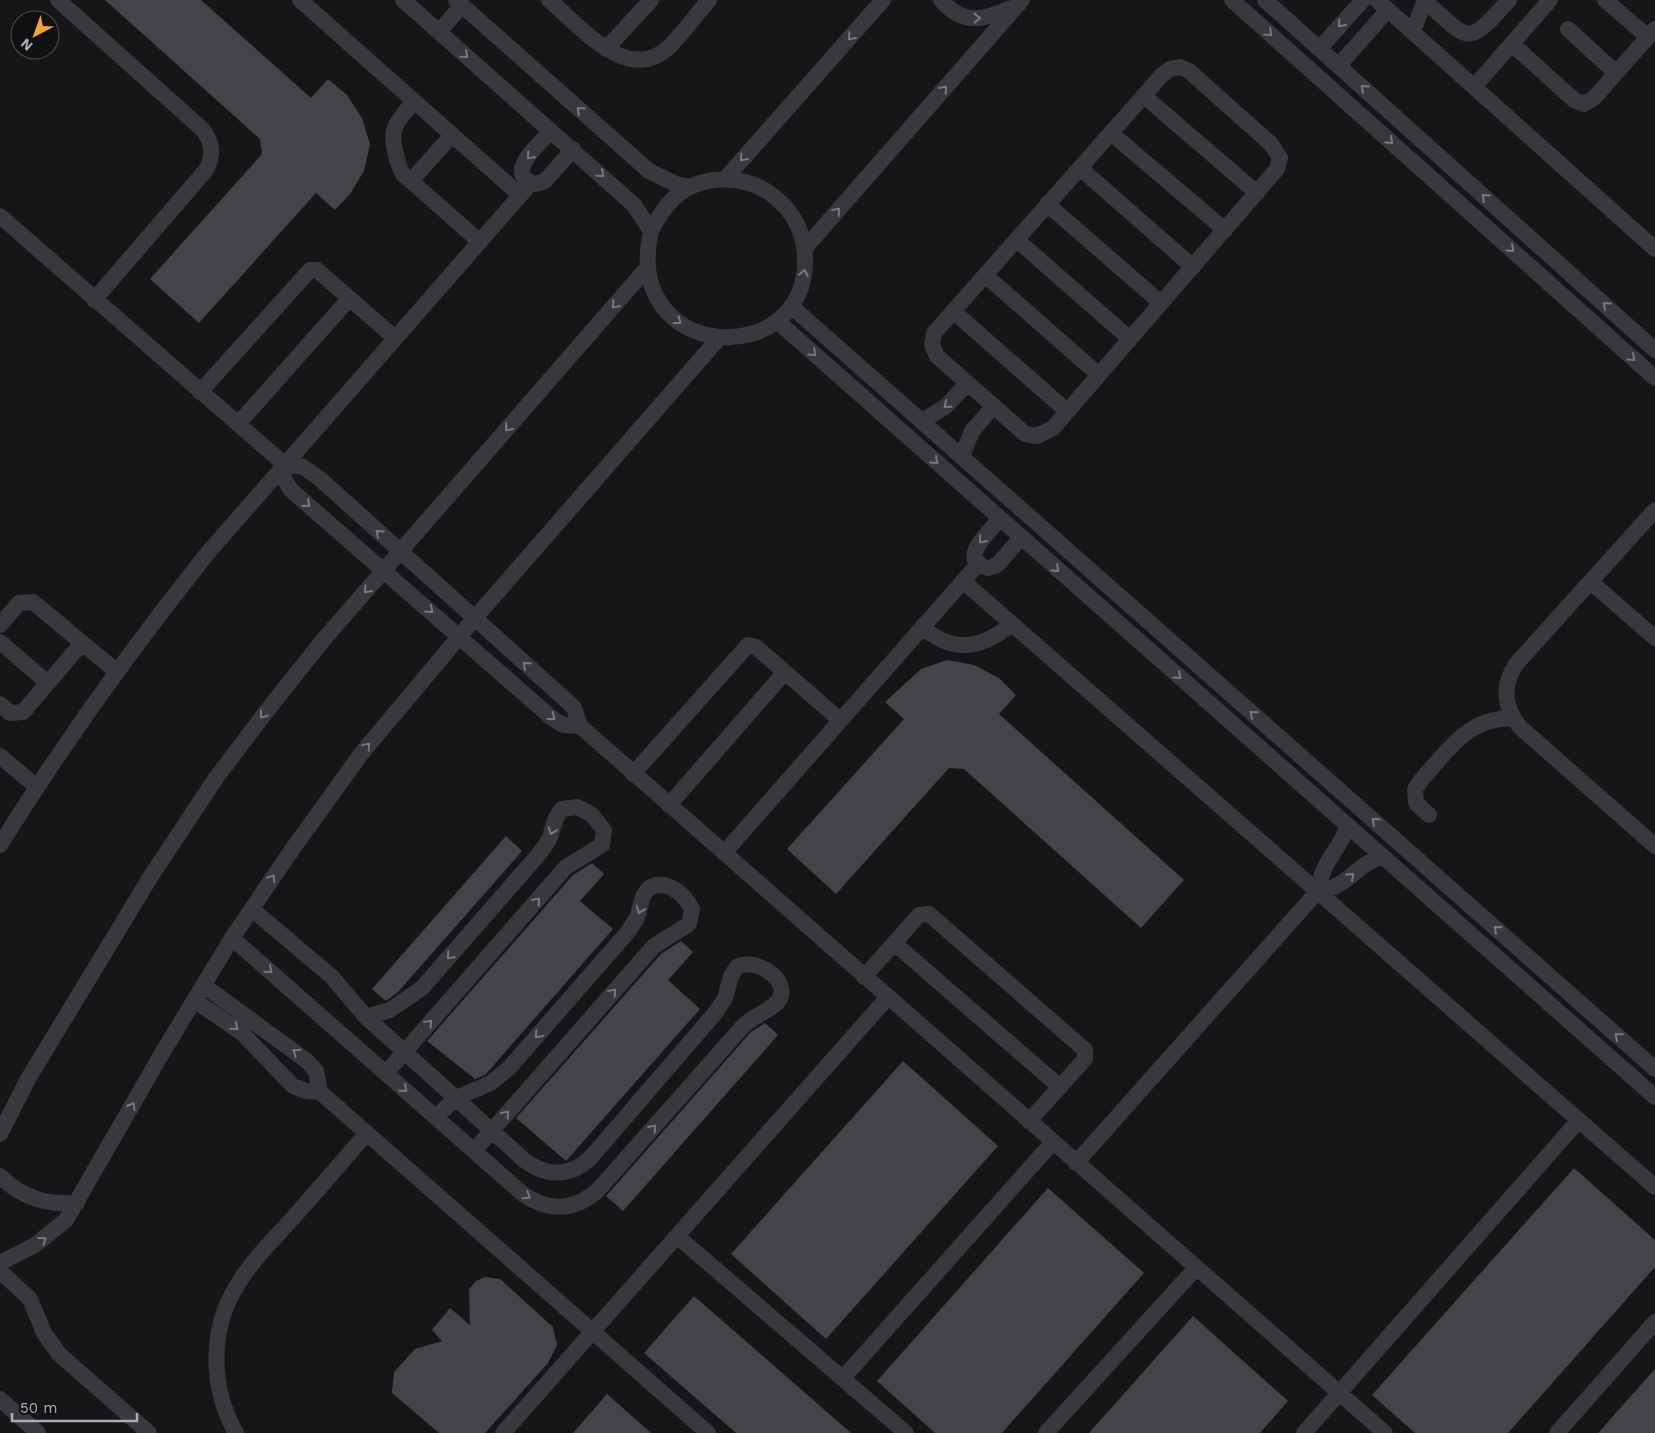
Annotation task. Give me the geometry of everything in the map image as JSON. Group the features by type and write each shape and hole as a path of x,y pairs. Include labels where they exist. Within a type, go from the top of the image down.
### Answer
{"street":[{"path":"58,0 202,129 207,135 212,149 206,170 94,300"},
{"path":"300,0 452,135 525,189"},
{"path":"402,0 573,149 634,205 651,231"},
{"path":"549,0 606,49 630,59 646,59 668,47 709,0"},
{"path":"606,49 651,0"},
{"path":"725,179 883,0"},
{"path":"941,0 948,8 959,15 971,19 984,18 1019,3"},
{"path":"1232,0 1655,378"},
{"path":"1265,0 1655,350"},
{"path":"1320,48 1363,0"},
{"path":"1412,31 1425,1 1461,32 1471,34 1481,31 1509,0"},
{"path":"1474,86 1550,0"},
{"path":"1512,44 1580,103 1591,101 1651,33 1605,0"},
{"path":"439,32 459,3 638,162 663,178 690,187"},
{"path":"805,248 1019,3"},
{"path":"1339,65 1382,5 1655,249"},
{"path":"1568,30 1616,73"},
{"path":"1180,67 1190,71 1271,144 1278,153 1277,169 1068,411 1048,432 1031,436 1020,430 936,356 932,345 934,333 1144,96 1170,69 1180,67"},
{"path":"1144,96 1257,193"},
{"path":"414,101 396,122 392,137 398,167 411,181 480,242"},
{"path":"525,189 522,171 524,162 551,131"},
{"path":"1111,133 1225,230"},
{"path":"411,181 452,135"},
{"path":"0,845 36,787 116,671 206,555 525,189 544,181 573,149"},
{"path":"1080,168 1193,267"},
{"path":"725,179 748,182 769,192 781,202 799,226 805,248 805,268 802,281 791,306 776,321 759,332 740,338 720,338 693,332 671,316 654,294 647,268 647,250 651,231 660,214 673,199 690,187 707,181 725,179"},
{"path":"1048,204 1161,304"},
{"path":"0,216 284,464 297,465 309,470 568,702 574,708 580,726 633,774 1385,1433"},
{"path":"1016,240 1130,339"},
{"path":"0,1134 28,1079 89,976 216,778 299,670 647,268"},
{"path":"200,392 305,273 317,270 395,338"},
{"path":"985,275 1099,375"},
{"path":"238,424 350,298"},
{"path":"791,306 1655,1069"},
{"path":"954,311 1068,411"},
{"path":"776,321 1655,1097"},
{"path":"0,1263 46,1238 66,1220 232,938 361,754 474,619 720,338"},
{"path":"922,422 945,407 967,384"},
{"path":"962,456 972,431 993,407"},
{"path":"284,464 284,478 291,490 552,718 563,725 580,726"},
{"path":"1655,510 1592,583 1512,670 1508,679 1506,697 1513,718 1526,732 1655,846"},
{"path":"1000,519 976,546 974,555 978,563 988,568 997,565 1021,538"},
{"path":"724,853 978,563"},
{"path":"963,581 1655,1187"},
{"path":"1592,583 1655,638"},
{"path":"0,625 16,606 28,601 37,605 116,671"},
{"path":"922,627 939,640 967,646 986,642 1012,624"},
{"path":"0,642 48,683"},
{"path":"0,704 10,713 19,714 82,643"},
{"path":"633,774 748,645 756,647 840,720"},
{"path":"669,805 785,672"},
{"path":"1429,815 1416,803 1415,789 1454,742 1478,724 1500,718 1513,718"},
{"path":"0,756 36,787"},
{"path":"366,1017 390,1010 422,988 539,854 549,840 556,818 562,809 577,807 591,814 604,830 602,846 566,867 386,1073"},
{"path":"1318,891 1322,869 1342,839 1347,826"},
{"path":"1076,1163 1318,891 1344,883 1369,861 1382,857"},
{"path":"436,1117 456,1098 491,1084 510,1067 627,933 637,918 643,896 649,888 665,885 679,892 692,909 689,924 654,946 474,1151"},
{"path":"232,938 531,1200 541,1204 561,1207 582,1202 598,1190 744,1025 757,1014 775,1006 780,997 780,987 773,976 760,966 747,963 737,967 732,976 726,998 716,1012 593,1155 578,1168 560,1173 540,1170 532,1166 404,1052 366,1017 332,977 252,909"},
{"path":"864,977 919,915 924,913 929,914 959,940 1085,1050 1085,1059 1029,1121"},
{"path":"894,943 1060,1086"},
{"path":"203,985 307,1061 316,1071 320,1092"},
{"path":"504,1433 888,997"},
{"path":"194,1000 242,1033 293,1086 306,1091 320,1092 708,1433"},
{"path":"1304,1433 1579,1120"},
{"path":"236,1433 224,1407 216,1372 218,1335 229,1301 247,1270 367,1133"},
{"path":"843,1378 1053,1142"},
{"path":"0,1176 13,1188 43,1202 77,1202"},
{"path":"677,1236 906,1433"},
{"path":"1046,1433 1196,1268"},
{"path":"0,1271 30,1299 44,1333 59,1354 149,1433"},
{"path":"1557,1433 1655,1322"},
{"path":"0,1399 38,1433"}],"building":[{"path":"105,0 201,0 311,98 328,79 347,95 362,118 370,144 364,171 350,194 335,210 316,193 199,323 150,279 262,154 260,139"},
{"path":"947,660 974,665 999,678 1016,695 999,714 1184,880 1141,928 964,769 949,768 836,894 787,849 904,719 885,702 921,669"},
{"path":"506,836 522,851 398,992 386,1001 372,989"},
{"path":"592,863 604,874 580,901 613,929 485,1075 475,1079 427,1041 573,875"},
{"path":"681,941 693,952 668,980 700,1009 566,1161 516,1118 661,954"},
{"path":"765,1023 778,1035 623,1211 606,1196 751,1032"},
{"path":"903,1061 998,1146 826,1339 731,1254"},
{"path":"1574,1168 1655,1240 1655,1267 1508,1433 1415,1433 1372,1395"},
{"path":"1048,1188 1144,1273 1002,1433 935,1433 877,1381"},
{"path":"485,1277 500,1279 553,1327 557,1345 548,1363 485,1433 439,1433 392,1393 394,1372 415,1349 442,1341 432,1330 450,1308 470,1325 469,1289 476,1281"},
{"path":"694,1296 851,1433 736,1433 644,1353"},
{"path":"1193,1316 1288,1401 1260,1433 1089,1433"},
{"path":"1655,1369 1655,1433 1598,1433"},
{"path":"607,1394 651,1433 573,1433"}]}
